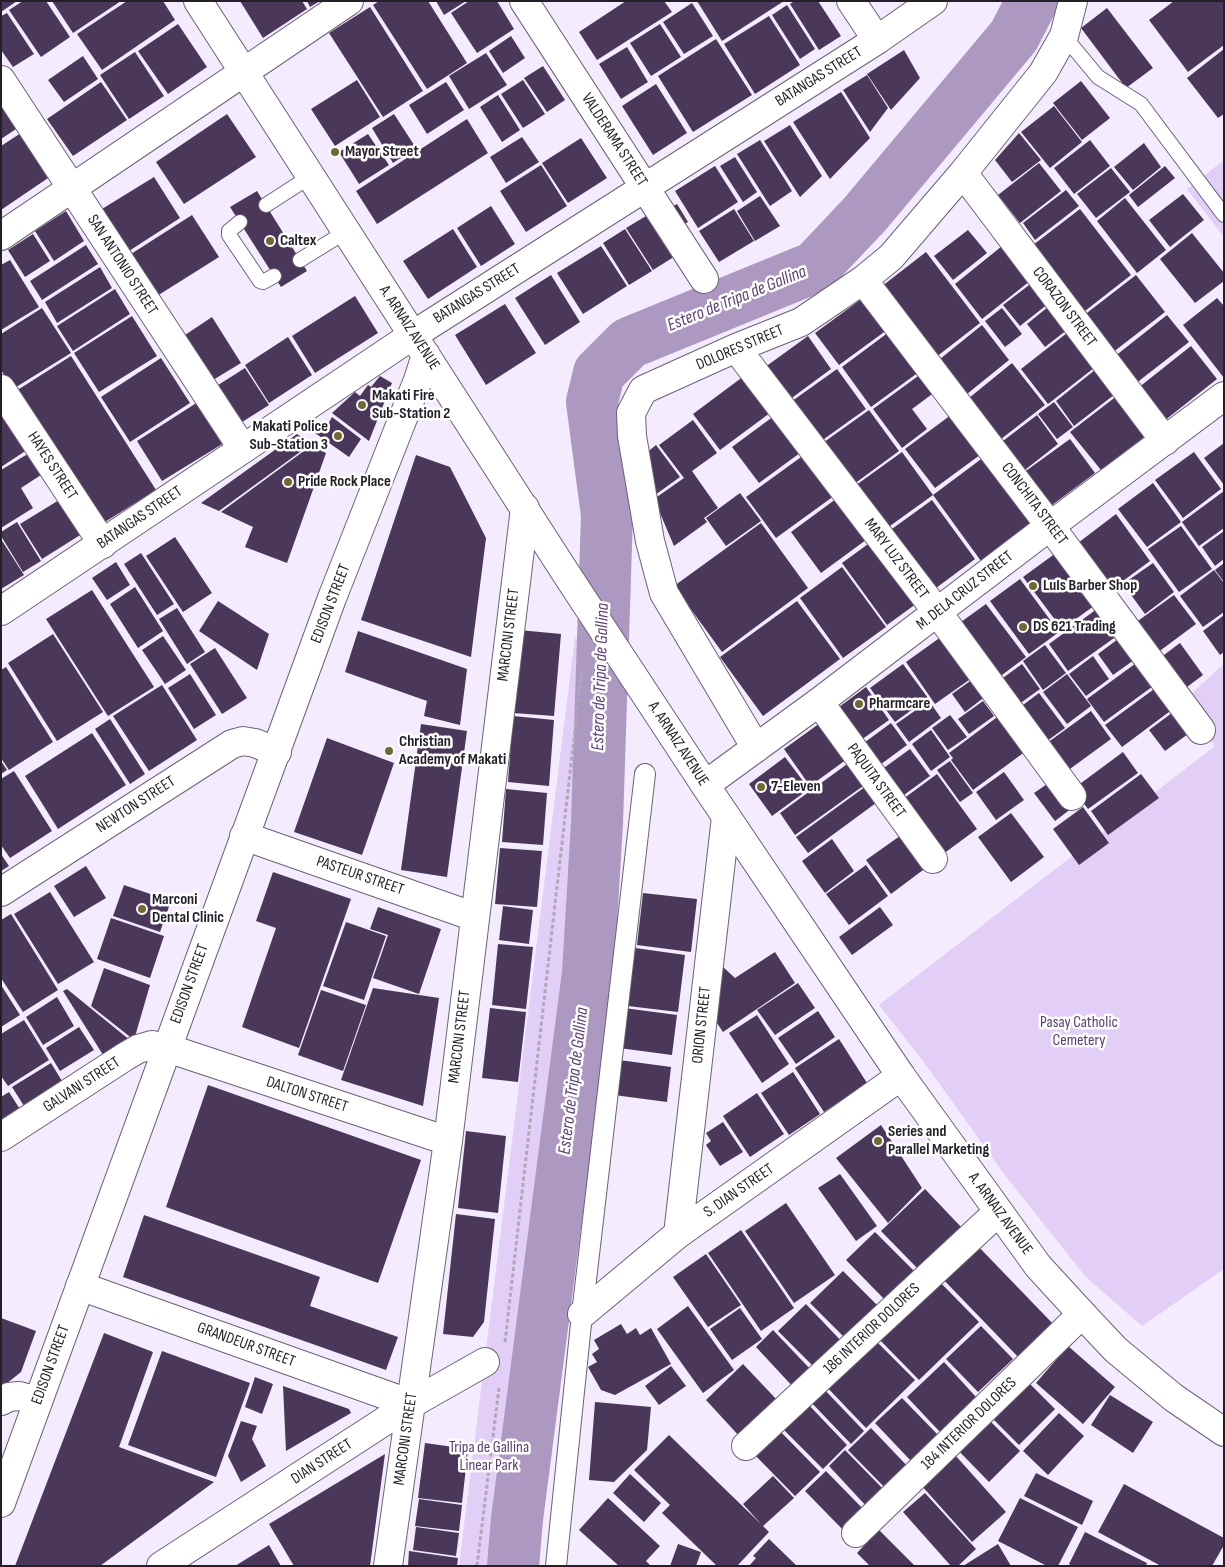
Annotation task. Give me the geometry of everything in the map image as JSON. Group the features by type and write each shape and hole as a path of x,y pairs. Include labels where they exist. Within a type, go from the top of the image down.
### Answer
{"street":[{"name":"A. ARNAIZ AVENUE","path":"198,1 726,817 901,1076 998,1212 1038,1266 1116,1350 1174,1398 1224,1432"},
{"path":"1,236 348,1"},
{"name":"VALDERAMA STREET","path":"524,1 704,279"},
{"path":"851,1 877,40"},
{"name":"BATANGAS STREET","path":"1,611 243,449 420,345 645,188 877,40 933,1"},
{"name":"DOLORES STREET","path":"756,748 664,593 650,541 632,436 631,413 643,390 736,348 801,322 864,280 890,257 962,173 1043,73 1064,36 1073,1"},
{"name":"SAN ANTONIO STREET","path":"1,80 243,449"},
{"name":"CORAZON STREET","path":"962,173 1165,441"},
{"name":"CONCHITA STREET","path":"864,280 1201,730"},
{"name":"EDISON STREET","path":"1,1504 332,598 418,380 420,345"},
{"name":"MARY LUZ STREET","path":"736,348 938,613 1072,796"},
{"name":"HAYES STREET","path":"1,389 103,544"},
{"name":"M. DELA CRUZ STREET","path":"705,785 938,613 1050,526 1224,396"},
{"name":"MARCONI STREET","path":"388,1566 448,1141 525,508"},
{"name":"PAQUITA STREET","path":"819,702 932,859"},
{"name":"NEWTON STREET","path":"1,892 232,744 243,741 277,752"},
{"path":"556,1566 582,1314 645,774"},
{"name":"ORION STREET","path":"678,1234 726,817"},
{"name":"PASTEUR STREET","path":"244,836 475,917"},
{"name":"GALVANI STREET","path":"1,1137 138,1049 152,1046 167,1048"},
{"name":"DALTON STREET","path":"167,1048 448,1141"},
{"name":"S. DIAN STREET","path":"582,1314 678,1234 901,1076"},
{"name":"186 INTERIOR DOLORES","path":"746,1446 998,1212"},
{"name":"GRANDEUR STREET","path":"80,1286 411,1404"},
{"name":"184 INTERIOR DOLORES","path":"856,1534 1082,1314"},
{"name":"DIAN STREET","path":"161,1566 411,1404 496,1364"},
{"path":"1,1402 9,1397 19,1396 38,1401"}],"lane":[{"path":"1064,36 1098,77 1141,104 1224,215"},
{"path":"266,205 311,176"},
{"path":"240,222 229,231 229,235 260,281 267,281 274,276"},
{"path":"300,260 346,231"}],"path":[{"path":"477,1566 496,1364 582,668"}],"green space":[{"path":"1224,160 1224,237 1187,189"},
{"name":"Tripa de Gallina Linear Park","path":"575,637 592,663 577,849 542,1164 491,1566 459,1566"},
{"name":"Pasay Catholic Cemetery","path":"1224,664 1224,1269 1142,1326 1085,1276 1004,1174 923,1061 879,1005 1215,746 1182,702"}],"building":[{"path":"1,1 17,1 1,12"},
{"path":"23,1 46,1 70,37 41,57 9,10"},
{"path":"52,1 121,1 73,33"},
{"path":"127,1 163,1 175,20 102,70 77,34"},
{"path":"240,1 302,1 307,9 263,38"},
{"path":"307,1 320,1 310,7"},
{"path":"379,1 428,1 467,63 427,89 373,5"},
{"path":"436,1 466,1 444,15"},
{"path":"469,1 497,1 514,29 477,53 451,13"},
{"path":"626,1 664,1 672,12 597,60 579,32"},
{"path":"697,1 784,1 722,41"},
{"path":"794,1 818,1 841,36 819,50 790,4"},
{"path":"1174,1 1224,1 1224,45 1188,72 1149,20"},
{"path":"692,3 713,36 684,54 663,22"},
{"path":"787,5 815,49 800,59 772,15"},
{"path":"370,7 423,91 383,117 329,33"},
{"path":"1107,8 1153,68 1126,88 1081,28"},
{"path":"7,13 34,54 13,67 1,50 1,16"},
{"path":"769,16 800,65 755,94 724,44"},
{"path":"178,24 207,67 168,94 138,51"},
{"path":"660,24 681,57 651,76 630,43"},
{"path":"511,36 525,58 503,73 489,51"},
{"path":"716,39 752,95 693,132 658,76"},
{"path":"627,47 648,82 621,99 599,64"},
{"path":"1224,49 1224,114 1218,118 1187,78"},
{"path":"904,50 920,78 891,110 867,74"},
{"path":"135,52 164,96 129,119 100,75"},
{"path":"486,53 507,85 469,109 449,76"},
{"path":"83,56 98,79 64,102 48,80"},
{"path":"543,66 565,100 547,112 524,78"},
{"path":"867,75 888,108 870,132 843,90"},
{"path":"357,80 380,117 335,146 311,109"},
{"path":"523,80 545,114 523,128 501,94"},
{"path":"1081,81 1110,118 1082,140 1053,103"},
{"path":"101,82 127,120 73,156 47,119"},
{"path":"446,82 464,110 427,134 409,105"},
{"path":"656,84 687,133 653,155 622,106"},
{"path":"841,92 870,138 830,179 793,122"},
{"path":"498,95 520,130 502,142 480,107"},
{"path":"1,106 16,129 1,139"},
{"path":"1054,106 1082,142 1050,168 1021,132"},
{"path":"227,114 256,157 184,204 156,162"},
{"path":"394,114 416,148 393,163 372,128"},
{"path":"467,119 488,153 377,224 356,191"},
{"path":"790,125 822,176 800,197 764,141"},
{"path":"21,133 51,176 1,210 1,146"},
{"path":"1019,133 1041,160 1012,182 995,160"},
{"path":"368,134 389,165 359,184 339,152"},
{"path":"522,137 539,162 506,183 490,157"},
{"path":"581,138 607,178 568,203 542,163"},
{"path":"760,140 792,191 770,206 737,154"},
{"path":"1090,140 1110,166 1074,194 1054,168"},
{"path":"1144,143 1161,167 1133,190 1114,167"},
{"path":"735,157 757,192 743,202 720,166"},
{"path":"1039,163 1061,191 1020,223 998,195"},
{"path":"541,165 567,206 526,232 500,191"},
{"path":"715,166 738,202 698,228 675,191"},
{"path":"1165,166 1175,178 1138,207 1129,195"},
{"path":"1111,168 1130,192 1096,218 1077,194"},
{"path":"154,177 180,218 129,251 102,209"},
{"path":"1066,190 1079,206 1035,240 1023,223"},
{"name":"Caltex","path":"257,191 307,271 281,287 230,207"},
{"path":"1183,194 1204,220 1170,247 1149,220"},
{"path":"760,196 780,226 755,241 737,211"},
{"path":"1125,198 1166,250 1137,273 1097,221"},
{"path":"677,204 688,222 674,231 663,212"},
{"path":"491,206 515,244 481,266 457,228"},
{"path":"734,209 754,241 719,262 699,231"},
{"path":"1080,209 1131,275 1085,311 1033,245"},
{"path":"66,211 84,241 54,261 35,231"},
{"path":"651,213 677,255 653,270 626,228"},
{"path":"192,215 219,257 157,296 131,254"},
{"path":"453,229 477,267 428,299 403,261"},
{"path":"625,229 652,271 629,285 603,243"},
{"path":"968,230 987,253 953,280 934,256"},
{"path":"1192,233 1224,273 1224,281 1195,303 1160,259"},
{"path":"33,234 50,261 25,277 8,250"},
{"path":"1007,242 1035,277 982,319 955,284"},
{"path":"86,245 98,264 42,300 30,281"},
{"path":"601,246 627,286 583,314 557,273"},
{"path":"926,252 980,323 931,361 877,290"},
{"path":"10,260 39,307 1,330 1,265"},
{"path":"100,267 112,288 57,323 45,302"},
{"path":"551,275 580,322 545,345 515,298"},
{"path":"1136,275 1165,312 1112,353 1083,316"},
{"path":"1037,279 1053,300 1020,326 1003,305"},
{"path":"115,289 130,314 73,351 57,326"},
{"path":"867,295 891,327 839,365 815,333"},
{"path":"355,296 378,333 315,373 292,336"},
{"path":"1217,298 1224,306 1224,378 1183,325"},
{"path":"1054,302 1072,326 1045,347 1027,324"},
{"path":"505,304 536,353 486,385 455,335"},
{"path":"42,308 71,353 13,389 1,370 1,334"},
{"path":"1002,308 1022,334 1005,347 985,321"},
{"path":"1167,315 1189,342 1135,384 1114,357"},
{"path":"132,316 157,356 99,392 74,353"},
{"path":"212,317 241,363 213,380 185,335"},
{"path":"982,325 1009,360 967,394 940,359"},
{"path":"893,329 923,369 871,407 842,367"},
{"path":"1072,329 1099,364 1048,404 1021,369"},
{"path":"808,336 831,369 785,403 761,370"},
{"path":"288,337 312,375 269,403 245,365"},
{"path":"1191,346 1217,379 1164,421 1138,388"},
{"path":"71,356 156,490 100,525 16,391"},
{"path":"161,358 190,403 130,442 101,397"},
{"path":"1012,363 1045,405 1001,439 969,398"},
{"path":"1100,366 1119,391 1074,426 1056,401"},
{"path":"245,368 269,405 239,424 215,387"},
{"path":"837,369 866,409 817,444 788,404"},
{"path":"925,371 939,389 912,409 927,429 902,448 873,409"},
{"path":"748,373 774,410 720,450 693,414"},
{"name":"Makati Fire Sub-Station 2","path":"380,376 392,383 369,441 332,413 355,392 360,396 368,385 371,387"},
{"path":"1122,392 1152,431 1101,470 1070,432"},
{"path":"198,402 224,443 162,481 137,441"},
{"path":"1054,402 1073,427 1057,439 1038,414"},
{"path":"1,404 30,448 1,467"},
{"path":"869,410 899,451 850,487 820,445"},
{"path":"955,412 984,452 935,488 905,449"},
{"path":"778,413 804,450 759,483 732,447"},
{"path":"1037,415 1058,444 1021,473 999,444"},
{"name":"Makati Police Sub-Station 3","path":"332,417 361,439 349,457 315,433 323,423 327,426"},
{"path":"693,420 717,453 692,471 718,508 704,518 707,522 674,546 654,499 684,478 659,445"},
{"path":"297,434 311,444 219,511 201,503"},
{"path":"1070,439 1095,473 1048,508 1023,473"},
{"path":"1224,443 1224,485 1204,458"},
{"name":"Pride Rock Place","path":"312,445 326,453 287,563 245,547 253,527 221,512"},
{"path":"656,445 680,477 655,495 640,458"},
{"path":"31,452 44,473 21,488 33,508 1,528 1,470"},
{"path":"808,452 838,493 776,538 746,497"},
{"path":"902,452 933,495 883,531 852,488"},
{"path":"1194,452 1221,489 1183,518 1155,480"},
{"path":"988,454 1036,520 981,561 933,495"},
{"path":"416,455 450,467 486,538 471,657 361,620"},
{"path":"1153,483 1181,522 1147,547 1118,509"},
{"path":"1224,491 1224,528 1199,546 1182,522"},
{"path":"740,493 761,521 726,546 706,518"},
{"path":"840,496 870,537 821,573 791,532"},
{"path":"64,497 85,532 42,559 20,524"},
{"path":"932,500 975,559 928,594 885,534"},
{"path":"1116,514 1150,561 1108,592 1074,546"},
{"path":"17,522 41,561 23,572 1,536 1,532"},
{"path":"761,523 808,588 722,652 674,586"},
{"path":"1181,526 1212,569 1179,592 1148,549"},
{"path":"1224,531 1224,559 1215,566 1202,547"},
{"path":"175,537 212,593 183,612 146,556"},
{"path":"1,539 24,575 1,589"},
{"path":"875,539 920,601 887,625 842,563"},
{"path":"1060,550 1098,603 1062,629 1023,577"},
{"path":"141,553 174,604 157,615 124,564"},
{"path":"116,562 130,585 107,600 92,578"},
{"path":"1153,563 1174,592 1145,614 1123,584"},
{"path":"1224,563 1224,582 1215,570"},
{"path":"842,567 886,627 843,658 800,598"},
{"path":"1214,570 1224,583 1224,612 1203,627 1180,596"},
{"path":"1020,579 1059,632 1029,654 990,601"},
{"path":"135,587 163,631 138,648 110,604"},
{"path":"92,590 154,687 108,716 46,619"},
{"path":"1174,595 1196,624 1157,653 1135,623"},
{"path":"218,601 269,634 257,670 199,631"},
{"path":"797,601 840,659 763,716 720,657"},
{"path":"986,604 1026,657 994,681 954,627"},
{"path":"1101,606 1121,633 1068,671 1049,644"},
{"path":"177,608 205,652 187,664 159,619"},
{"path":"1224,615 1224,652 1220,655 1203,631"},
{"path":"519,630 561,634 554,716 513,713"},
{"path":"358,631 467,669 460,725 424,716 427,701 345,672"},
{"path":"1126,633 1141,655 1113,675 1098,654"},
{"path":"53,634 103,712 57,741 8,663"},
{"path":"945,634 976,675 935,704 906,662"},
{"path":"163,636 186,670 165,684 142,650"},
{"path":"1180,643 1203,675 1179,693 1156,661"},
{"path":"1045,645 1066,673 1043,690 1023,661"},
{"path":"215,648 247,698 222,714 190,664"},
{"path":"1093,656 1109,679 1086,696 1069,674"},
{"path":"1143,658 1160,681 1104,722 1087,699"},
{"path":"903,664 928,698 895,722 870,688"},
{"path":"1022,664 1040,689 1015,707 996,683"},
{"path":"6,667 53,742 9,770 1,758 1,670"},
{"path":"190,674 216,715 194,729 168,688"},
{"path":"1067,674 1091,706 1067,724 1043,692"},
{"path":"973,679 986,696 965,712 952,694"},
{"path":"1161,684 1177,706 1122,747 1105,725"},
{"path":"162,685 197,740 149,771 113,716"},
{"path":"866,687 889,720 854,745 831,713"},
{"path":"1039,693 1065,728 1040,746 1015,711"},
{"path":"929,701 941,718 909,742 896,724"},
{"path":"983,701 994,716 969,734 958,719"},
{"path":"1180,707 1196,728 1165,751 1149,730"},
{"path":"1091,711 1111,739 1063,774 1043,746"},
{"path":"950,715 967,737 948,750 932,728"},
{"path":"1000,715 1026,751 973,790 951,760 953,758 949,753"},
{"path":"513,716 554,720 549,786 508,782"},
{"path":"827,718 854,754 810,786 784,749"},
{"path":"110,719 145,774 130,784 95,729"},
{"path":"891,723 907,745 873,770 857,748"},
{"path":"421,724 467,731 447,877 401,870"},
{"path":"931,730 950,757 931,771 912,744"},
{"path":"92,733 126,785 58,829 25,776"},
{"path":"327,738 394,763 362,855 294,832"},
{"path":"910,749 930,776 897,800 877,773"},
{"path":"1123,752 1138,773 1088,809 1073,789"},
{"path":"785,757 809,789 772,816 749,784"},
{"path":"854,759 870,781 795,835 780,813"},
{"path":"1,761 7,770 1,774"},
{"path":"950,761 973,793 960,802 937,770"},
{"path":"14,771 52,831 10,858 1,845 1,779"},
{"path":"1004,772 1024,800 996,820 976,792"},
{"path":"937,774 977,829 939,857 899,802"},
{"path":"1141,774 1159,798 1108,835 1091,811"},
{"path":"1056,778 1076,805 1055,821 1034,793"},
{"path":"869,784 880,800 808,853 796,837"},
{"path":"506,789 547,793 543,845 502,842"},
{"path":"1083,807 1109,843 1079,865 1053,829"},
{"path":"1011,813 1044,857 1011,882 978,837"},
{"path":"907,831 931,864 891,894 866,860"},
{"path":"832,839 854,871 825,893 802,861"},
{"path":"500,848 542,851 537,907 495,904"},
{"path":"1,854 9,866 1,871"},
{"path":"866,865 888,896 849,925 826,894"},
{"path":"86,866 106,898 74,917 54,886"},
{"path":"273,872 351,899 299,1048 242,1027 276,928 256,921"},
{"name":"Marconi Dental Clinic","path":"124,885 171,901 160,932 113,916"},
{"path":"50,892 94,962 58,984 14,914"},
{"path":"643,893 697,899 691,952 637,945"},
{"path":"503,906 533,910 529,944 499,940"},
{"path":"378,907 441,929 419,994 373,978 388,935 370,929"},
{"path":"880,907 893,925 852,955 839,937"},
{"path":"11,914 58,990 23,1012 1,978 1,920"},
{"path":"111,918 164,936 150,978 97,959"},
{"path":"346,922 386,936 364,1000 323,986"},
{"path":"498,944 533,947 526,1009 492,1005"},
{"path":"635,948 685,955 678,1012 628,1006"},
{"path":"775,952 795,983 723,1032 715,1020 722,966 735,978"},
{"path":"104,968 150,985 134,1040 91,1006"},
{"path":"798,983 815,1008 775,1035 757,1010"},
{"path":"1,985 20,1015 1,1027"},
{"path":"373,988 439,998 423,1106 341,1080"},
{"path":"67,989 131,1041 105,1058 63,991"},
{"path":"321,990 366,1005 343,1071 298,1055"},
{"path":"57,997 74,1026 43,1045 26,1017"},
{"path":"490,1008 526,1012 518,1082 482,1078"},
{"path":"624,1008 677,1015 672,1055 619,1048"},
{"path":"818,1011 835,1037 796,1064 778,1038"},
{"path":"757,1015 789,1064 762,1083 729,1033"},
{"path":"24,1020 49,1060 8,1086 1,1076 1,1034"},
{"path":"79,1027 94,1050 60,1071 46,1048"},
{"path":"839,1039 867,1083 824,1112 795,1068"},
{"path":"619,1060 671,1067 667,1102 614,1095"},
{"path":"51,1063 62,1081 24,1106 12,1087"},
{"path":"793,1072 820,1114 789,1135 761,1093"},
{"path":"208,1085 421,1160 378,1283 166,1207"},
{"path":"9,1092 23,1114 1,1128 1,1097"},
{"path":"757,1093 784,1134 750,1157 723,1116"},
{"path":"723,1122 743,1152 720,1166 706,1145 711,1141 706,1133"},
{"path":"881,1125 922,1188 888,1223 836,1158"},
{"path":"466,1131 506,1136 498,1213 458,1208"},
{"path":"840,1174 877,1226 856,1241 818,1188"},
{"path":"925,1189 962,1228 919,1270 881,1231"},
{"path":"786,1203 835,1275 794,1303 745,1231"},
{"path":"456,1214 495,1219 484,1322 473,1337 443,1334"},
{"path":"144,1215 320,1277 310,1306 398,1337 386,1370 123,1277"},
{"path":"741,1230 794,1308 761,1331 708,1253"},
{"path":"875,1232 915,1272 886,1301 846,1260"},
{"path":"974,1242 1056,1327 1022,1361 939,1275"},
{"path":"706,1254 741,1305 708,1327 673,1277"},
{"path":"843,1271 878,1306 845,1338 810,1303"},
{"path":"937,1279 979,1322 919,1380 877,1337"},
{"path":"806,1304 845,1345 818,1371 778,1331"},
{"path":"688,1306 734,1370 703,1393 657,1329"},
{"path":"740,1308 762,1339 732,1360 710,1329"},
{"path":"1,1318 36,1331 21,1372 1,1388"},
{"path":"621,1324 627,1334 636,1328 640,1335 651,1328 671,1364 615,1395 601,1390 588,1367 597,1362 592,1354 599,1349 594,1340"},
{"path":"981,1326 1013,1359 978,1392 946,1359"},
{"path":"773,1330 813,1372 795,1389 756,1347"},
{"path":"104,1333 153,1352 119,1447 214,1482 100,1566 15,1566"},
{"path":"870,1335 915,1380 866,1428 822,1382"},
{"path":"1068,1346 1115,1387 1083,1424 1036,1383"},
{"path":"162,1351 250,1383 216,1477 128,1445"},
{"path":"944,1362 976,1397 940,1432 907,1397"},
{"path":"743,1364 778,1401 740,1437 706,1400"},
{"path":"671,1366 686,1386 659,1405 645,1386"},
{"path":"255,1377 273,1384 262,1414 245,1407"},
{"path":"1026,1380 1055,1409 1019,1445 990,1416"},
{"path":"820,1385 864,1431 851,1444 807,1398"},
{"path":"283,1386 349,1409 351,1413 286,1451"},
{"path":"1110,1395 1153,1422 1133,1453 1091,1425"},
{"path":"902,1398 939,1436 912,1462 875,1423"},
{"path":"805,1401 847,1445 823,1469 780,1426"},
{"path":"595,1402 651,1407 647,1450 614,1482 589,1480"},
{"path":"1059,1413 1084,1436 1048,1475 1023,1451"},
{"path":"985,1416 1020,1451 989,1482 954,1446"},
{"path":"241,1421 257,1426 252,1439 266,1466 241,1482 228,1456"},
{"path":"777,1428 820,1472 795,1496 752,1452"},
{"path":"871,1428 912,1471 890,1493 848,1450"},
{"path":"669,1435 761,1524 743,1504 773,1476 794,1498 763,1526 769,1532 737,1566 717,1566 662,1513 670,1505 634,1470"},
{"path":"425,1443 468,1449 462,1503 418,1498"},
{"path":"845,1450 885,1491 868,1508 829,1466"},
{"path":"385,1454 370,1566 294,1566 269,1524"},
{"path":"955,1455 1006,1512 972,1542 921,1485"},
{"path":"826,1471 867,1513 846,1533 805,1491"},
{"path":"1036,1473 1093,1501 1082,1525 1024,1496"},
{"path":"630,1474 661,1503 644,1522 613,1493"},
{"path":"1124,1484 1224,1538 1224,1545 1212,1566 1161,1566 1098,1532"},
{"path":"925,1493 976,1549 958,1566 951,1566 903,1512"},
{"path":"608,1498 660,1546 646,1561 651,1566 619,1566 579,1530"},
{"path":"1020,1498 1078,1527 1058,1566 1047,1566 998,1541"},
{"path":"419,1499 462,1505 459,1531 415,1526"},
{"path":"416,1527 459,1533 456,1556 413,1550"},
{"path":"879,1530 915,1566 870,1566 857,1553"},
{"path":"1085,1532 1147,1563 1146,1566 1072,1566 1069,1564"},
{"path":"769,1539 797,1566 749,1566 756,1558 753,1556"},
{"path":"678,1544 701,1552 696,1566 670,1566"},
{"path":"998,1544 1011,1566 963,1566"},
{"path":"269,1545 281,1566 235,1566"},
{"path":"409,1551 458,1558 457,1566 408,1566"}],"waterway":[{"name":"Estero de Tripa de Gallina","path":"513,1566 517,1519 588,973 597,823 607,515 592,402 599,373 629,343 815,267 865,214 1014,36 1032,1"}],"place":[{"name":"Mayor Street","path":"335,152"},
{"name":"Caltex","path":"270,241"},
{"name":"Makati Fire Sub-Station 2","path":"362,405"},
{"name":"Makati Police Sub-Station 3","path":"338,436"},
{"name":"Pride Rock Place","path":"288,482"},
{"name":"LuIs Barber Shop","path":"1033,586"},
{"name":"DS 621 Trading","path":"1023,627"},
{"name":"Pharmcare","path":"859,704"},
{"name":"Christian Academy of Makati","path":"389,751"},
{"name":"7-Eleven","path":"761,787"},
{"name":"Marconi Dental Clinic","path":"142,909"},
{"name":"Series and Parallel Marketing","path":"878,1141"}]}
